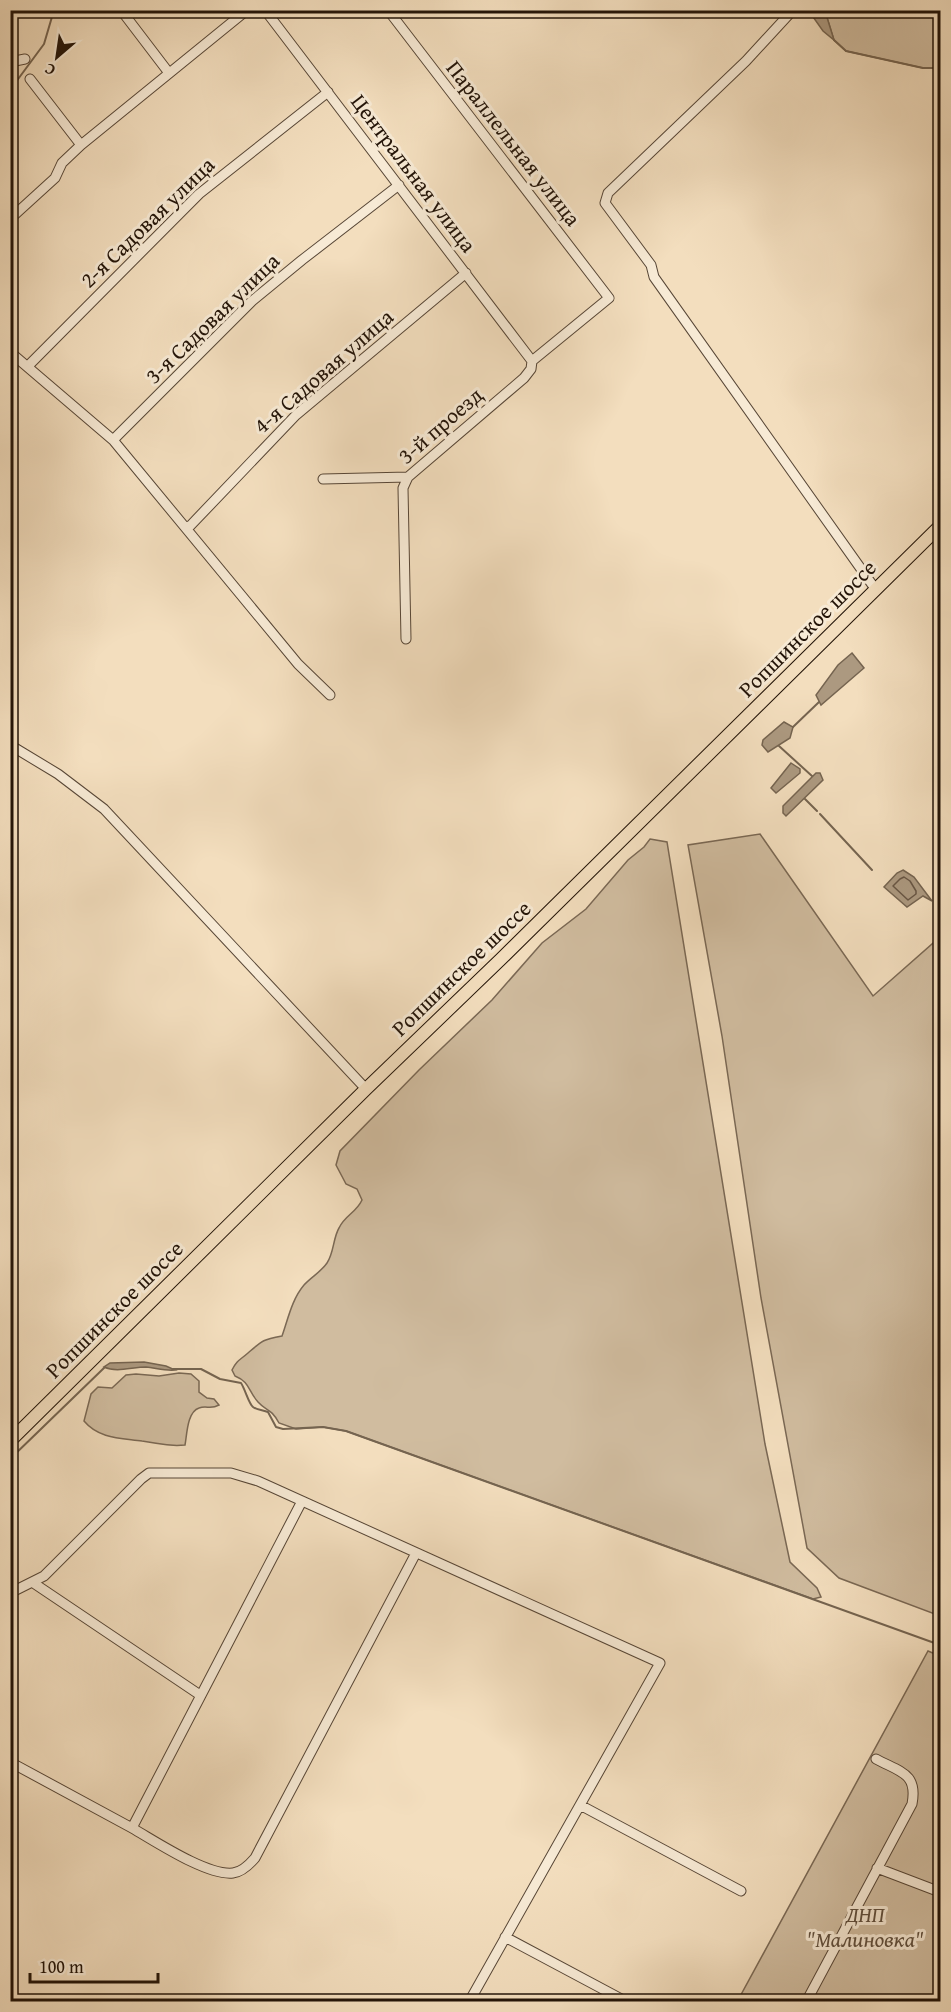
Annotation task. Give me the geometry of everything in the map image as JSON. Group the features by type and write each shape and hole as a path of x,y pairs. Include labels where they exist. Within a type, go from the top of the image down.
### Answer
{"main road":[{"name":"Ропшинское шоссе","path":"10,1442 940,526"}],"street":[{"path":"10,14 30,10"},
{"path":"121,10 169,73"},
{"path":"10,219 55,178 62,163 81,145 247,10"},
{"name":"Центральная улица","path":"265,10 532,360"},
{"name":"Параллельная улица","path":"388,10 609,298"},
{"path":"793,10 746,61 608,193 605,203 651,265 654,278 876,590"},
{"path":"10,62 25,59"},
{"path":"30,79 81,145"},
{"name":"2-я Садовая улица","path":"28,366 198,194 328,92"},
{"name":"3-я Садовая улица","path":"113,440 252,301 399,185"},
{"name":"4-я Садовая улица","path":"185,527 190,526 296,415 466,273"},
{"name":"3-й проезд","path":"406,639 403,488 408,477 524,378 531,369 532,360 609,298"},
{"path":"10,352 113,440 298,664 330,695"},
{"path":"323,479 408,477"},
{"path":"10,745 58,774 104,808 366,1089"},
{"path":"10,1593 44,1576 149,1473 231,1473 258,1481 660,1663 469,2001"},
{"path":"132,1828 302,1502"},
{"path":"10,1762 203,1867 222,1873 236,1873 248,1866 259,1850 416,1553"},
{"path":"32,1582 200,1695"},
{"path":"806,2001 912,1804 915,1790 911,1780 876,1759"},
{"path":"580,1805 741,1891"},
{"path":"877,1868 940,1892"},
{"path":"505,1937 627,2001"},
{"path":"938,2001 940,1996"}],"green space":[{"path":"825,11 940,11 940,68 923,68 846,51 834,40"},
{"path":"760,834 873,996 940,937 940,1616 839,1578 807,1548 761,1298 722,1036 688,845"},
{"path":"650,839 667,842 765,1444 790,1562 817,1588 821,1597 813,1599 346,1431 323,1427 296,1429 279,1423 232,1370 239,1360 260,1343 282,1336 296,1296 327,1263 339,1228 362,1200 357,1189 346,1184 336,1165 340,1151 492,1000 542,943 586,909 628,860"},
{"path":"191,1374 199,1381 199,1392 207,1398 214,1399 219,1405 195,1410 188,1424 185,1445 168,1445 111,1437 96,1431 84,1421 91,1394 98,1387 112,1388 126,1375 159,1376"},
{"name":"ДНП \"Малиновка\"","path":"928,1651 940,1656 940,2001 737,2002"}],"water":[{"path":"811,11 825,11 834,40 823,31"},
{"path":"852,653 864,668 821,705 816,695 838,665"},
{"path":"784,722 793,727 790,738 768,752 762,745 763,740"},
{"path":"791,763 800,769 800,773 776,793 771,788"},
{"path":"816,773 820,773 823,780 786,816 783,813 783,806"},
{"path":"903,870 914,877 932,901 923,896 907,907 884,887"},
{"path":"144,1362 175,1370 146,1367 114,1370 104,1367 110,1363"}],"waterway":[{"path":"10,90 44,44 54,10"},
{"path":"834,40 846,51 923,68 940,68"},
{"path":"793,727 819,702"},
{"path":"779,746 812,776"},
{"path":"805,799 817,811"},
{"path":"820,814 872,870"},
{"path":"10,1459 105,1367"},
{"path":"173,1369 201,1369 220,1379 241,1383 253,1407 268,1412 276,1427 283,1429 323,1427 346,1431 940,1645"}]}
